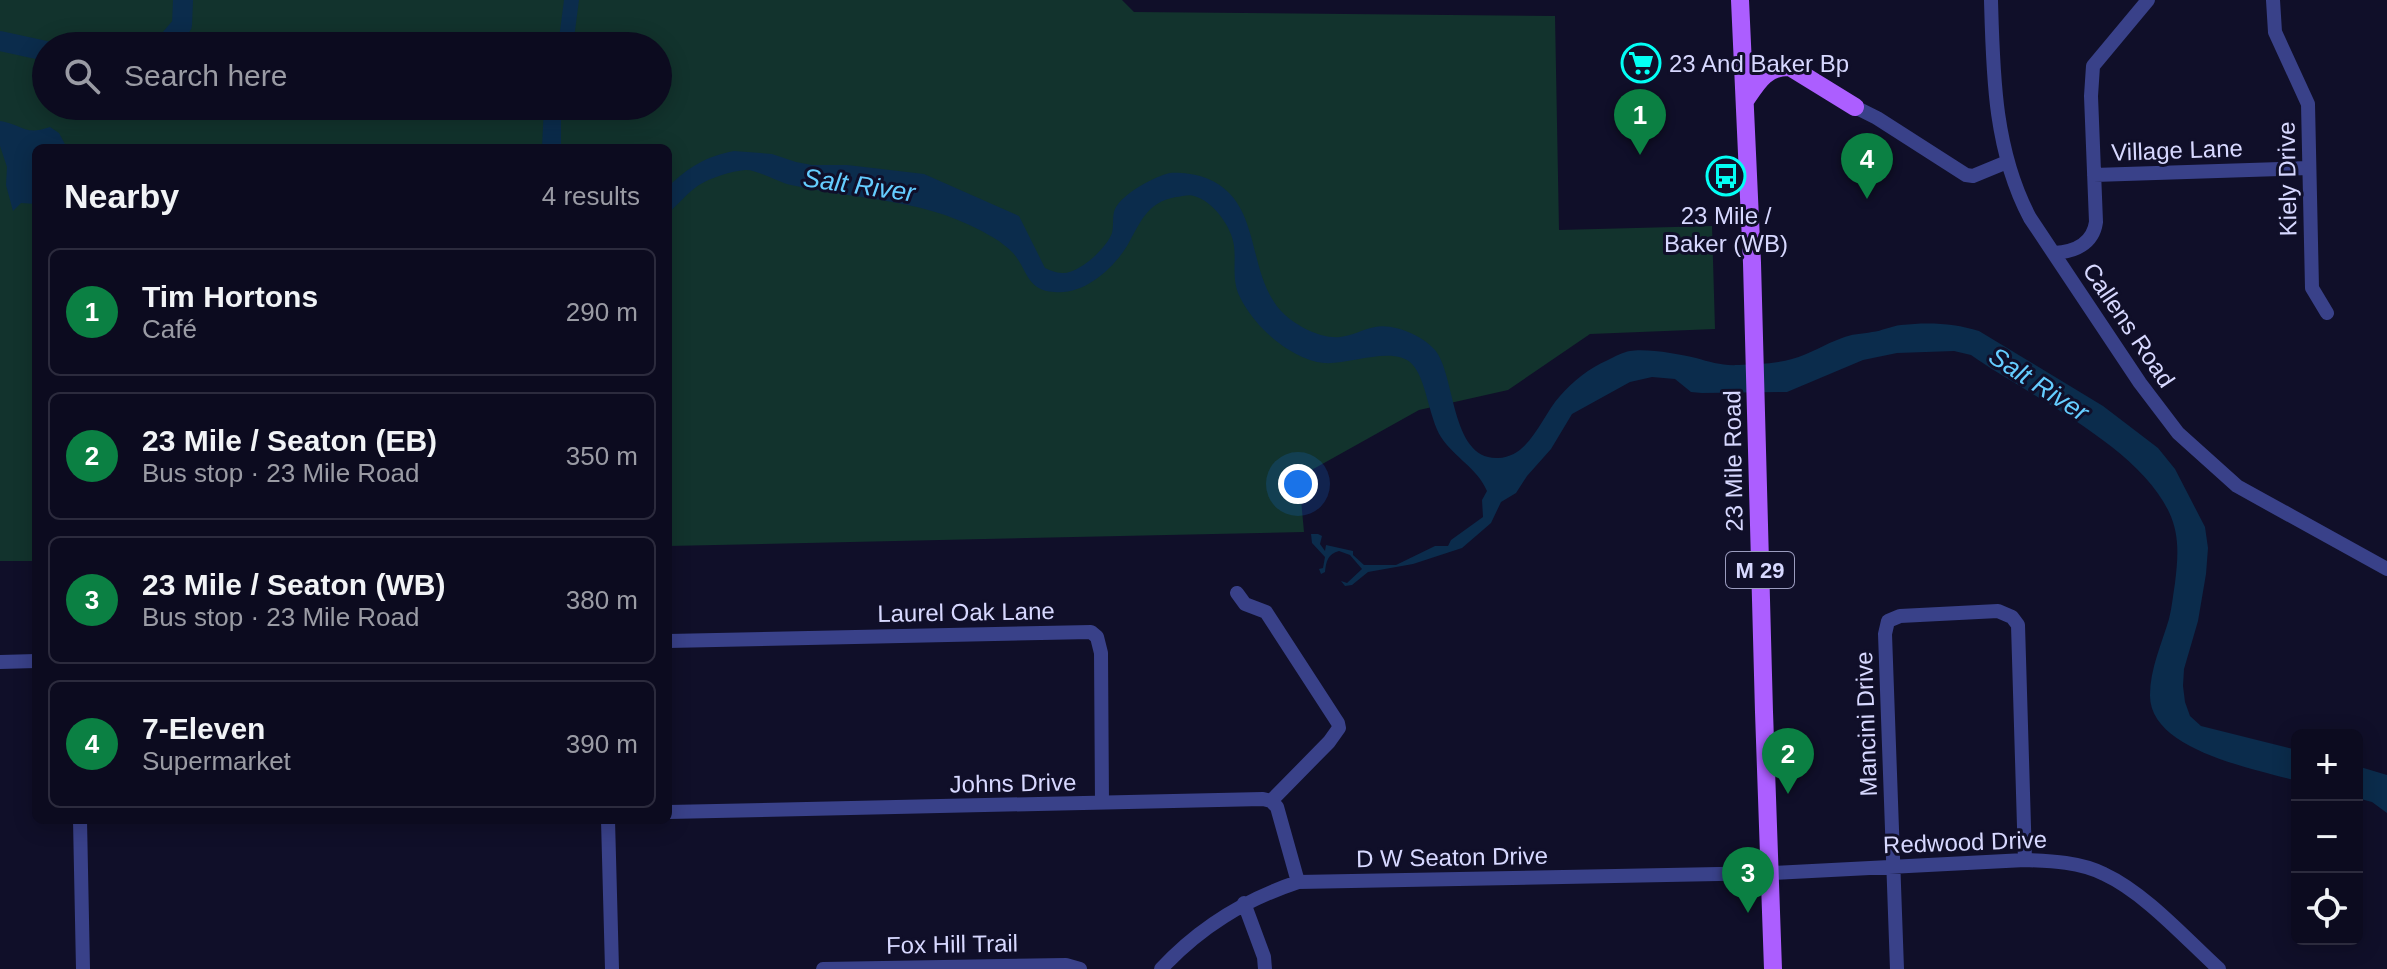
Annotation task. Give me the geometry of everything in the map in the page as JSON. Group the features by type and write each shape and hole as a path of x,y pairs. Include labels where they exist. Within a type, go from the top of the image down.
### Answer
{"main road":[{"name":"23 Mile Road","path":"1740,0 1755,351 1773,969"},
{"path":"1745,101 1766,73 1778,67 1790,67 1855,107"}],"street":[{"name":"Callens Road","path":"1991,0 1993,76 2007,162 2021,200 2140,383 2178,433 2237,486 2387,569"},
{"path":"2054,253 2074,250 2093,235 2096,222 2093,66 2148,0"},
{"name":"Kiely Drive","path":"2273,0 2275,32 2308,104 2312,288 2327,313"},
{"path":"1855,107 1966,175 1979,174 2007,162"},
{"name":"Village Lane","path":"2094,175 2309,168"},
{"path":"1237,593 1245,604 1266,612 1338,723 1335,735 1271,801 1277,807 1298,882"},
{"name":"Mancini Drive","path":"1897,969 1885,634 1888,621 1900,616 1998,611 2012,617 2018,625 2025,860"},
{"name":"Laurel Oak Lane","path":"672,641 1091,632 1101,646 1102,803"},
{"path":"0,662 32,661"},
{"name":"Johns Drive","path":"672,812 1271,801"},
{"path":"80,824 83,969"},
{"path":"608,824 612,969"},
{"name":"Redwood Drive","path":"1771,873 2025,860 2080,866 2130,887 2219,969"},
{"name":"D W Seaton Drive","path":"1161,969 1206,928 1244,903 1298,882 1771,873"},
{"path":"1244,903 1264,957 1265,969"},
{"name":"Fox Hill Trail","path":"823,969 1066,965 1080,969"}],"green space":[{"path":"0,0 1122,0 1134,12 1555,16 1559,230 1712,226 1715,329 1590,334 1508,390 1419,410 1299,477 1304,532 672,546 672,144 32,144 32,561 0,561"}],"water":[{"path":"564,0 579,0 575,32 560,32"},
{"path":"543,120 561,120 561,144 542,144"},
{"path":"0,121 29,130 50,127 59,133 65,144 32,144 32,204 21,203 13,211 6,185 7,167 0,146"},
{"path":"734,151 772,154 812,165 847,165 924,174 1019,216 1045,268 1062,273 1084,265 1104,246 1112,233 1115,209 1132,192 1170,173 1200,176 1221,186 1236,201 1252,238 1263,279 1285,315 1304,328 1325,336 1344,336 1383,326 1408,332 1423,340 1435,350 1442,362 1456,414 1471,445 1482,455 1498,458 1519,451 1527,443 1553,405 1576,380 1594,367 1627,352 1663,352 1727,365 1758,364 1792,359 1845,337 1897,326 1941,324 1979,331 2103,406 2158,448 2175,469 2205,527 2208,548 2198,621 2184,669 2185,702 2190,716 2201,726 2291,748 2291,779 2207,754 2167,730 2154,714 2150,695 2152,676 2170,614 2177,565 2177,538 2169,512 2154,488 2109,444 1971,355 1954,351 1897,353 1863,360 1787,392 1702,393 1691,392 1675,379 1652,377 1630,382 1572,414 1551,449 1516,493 1501,502 1491,523 1462,548 1413,564 1368,572 1352,585 1345,586 1341,581 1347,583 1362,569 1350,555 1339,551 1330,556 1325,572 1321,574 1319,569 1323,568 1325,557 1312,543 1311,534 1322,536 1320,544 1325,551 1326,545 1353,551 1353,555 1364,565 1396,565 1435,546 1448,546 1451,540 1483,517 1482,500 1487,491 1478,476 1441,437 1421,379 1412,364 1394,356 1316,362 1290,351 1262,328 1249,312 1236,287 1230,231 1208,203 1190,195 1158,204 1145,215 1121,255 1105,272 1076,289 1054,292 1038,287 1009,249 970,225 895,202 791,185 750,170 728,173 704,182 672,209 672,183 707,159"},
{"path":"2363,768 2387,775 2387,813 2363,800"}],"waterway":[{"name":"Salt River","path":"176,32 182,25 183,0"},
{"name":"Salt River","path":"0,41 32,48"}],"place":[{"name":"23 And Baker Bp","path":"1641,63"},
{"name":"Tim Hortons","path":"1640,155"},
{"name":"23 Mile / Baker (WB)","path":"1726,176"},
{"name":"7-Eleven","path":"1867,199"},
{"name":"23 Mile / Seaton (EB)","path":"1788,794"},
{"name":"23 Mile / Seaton (WB)","path":"1748,913"}]}
